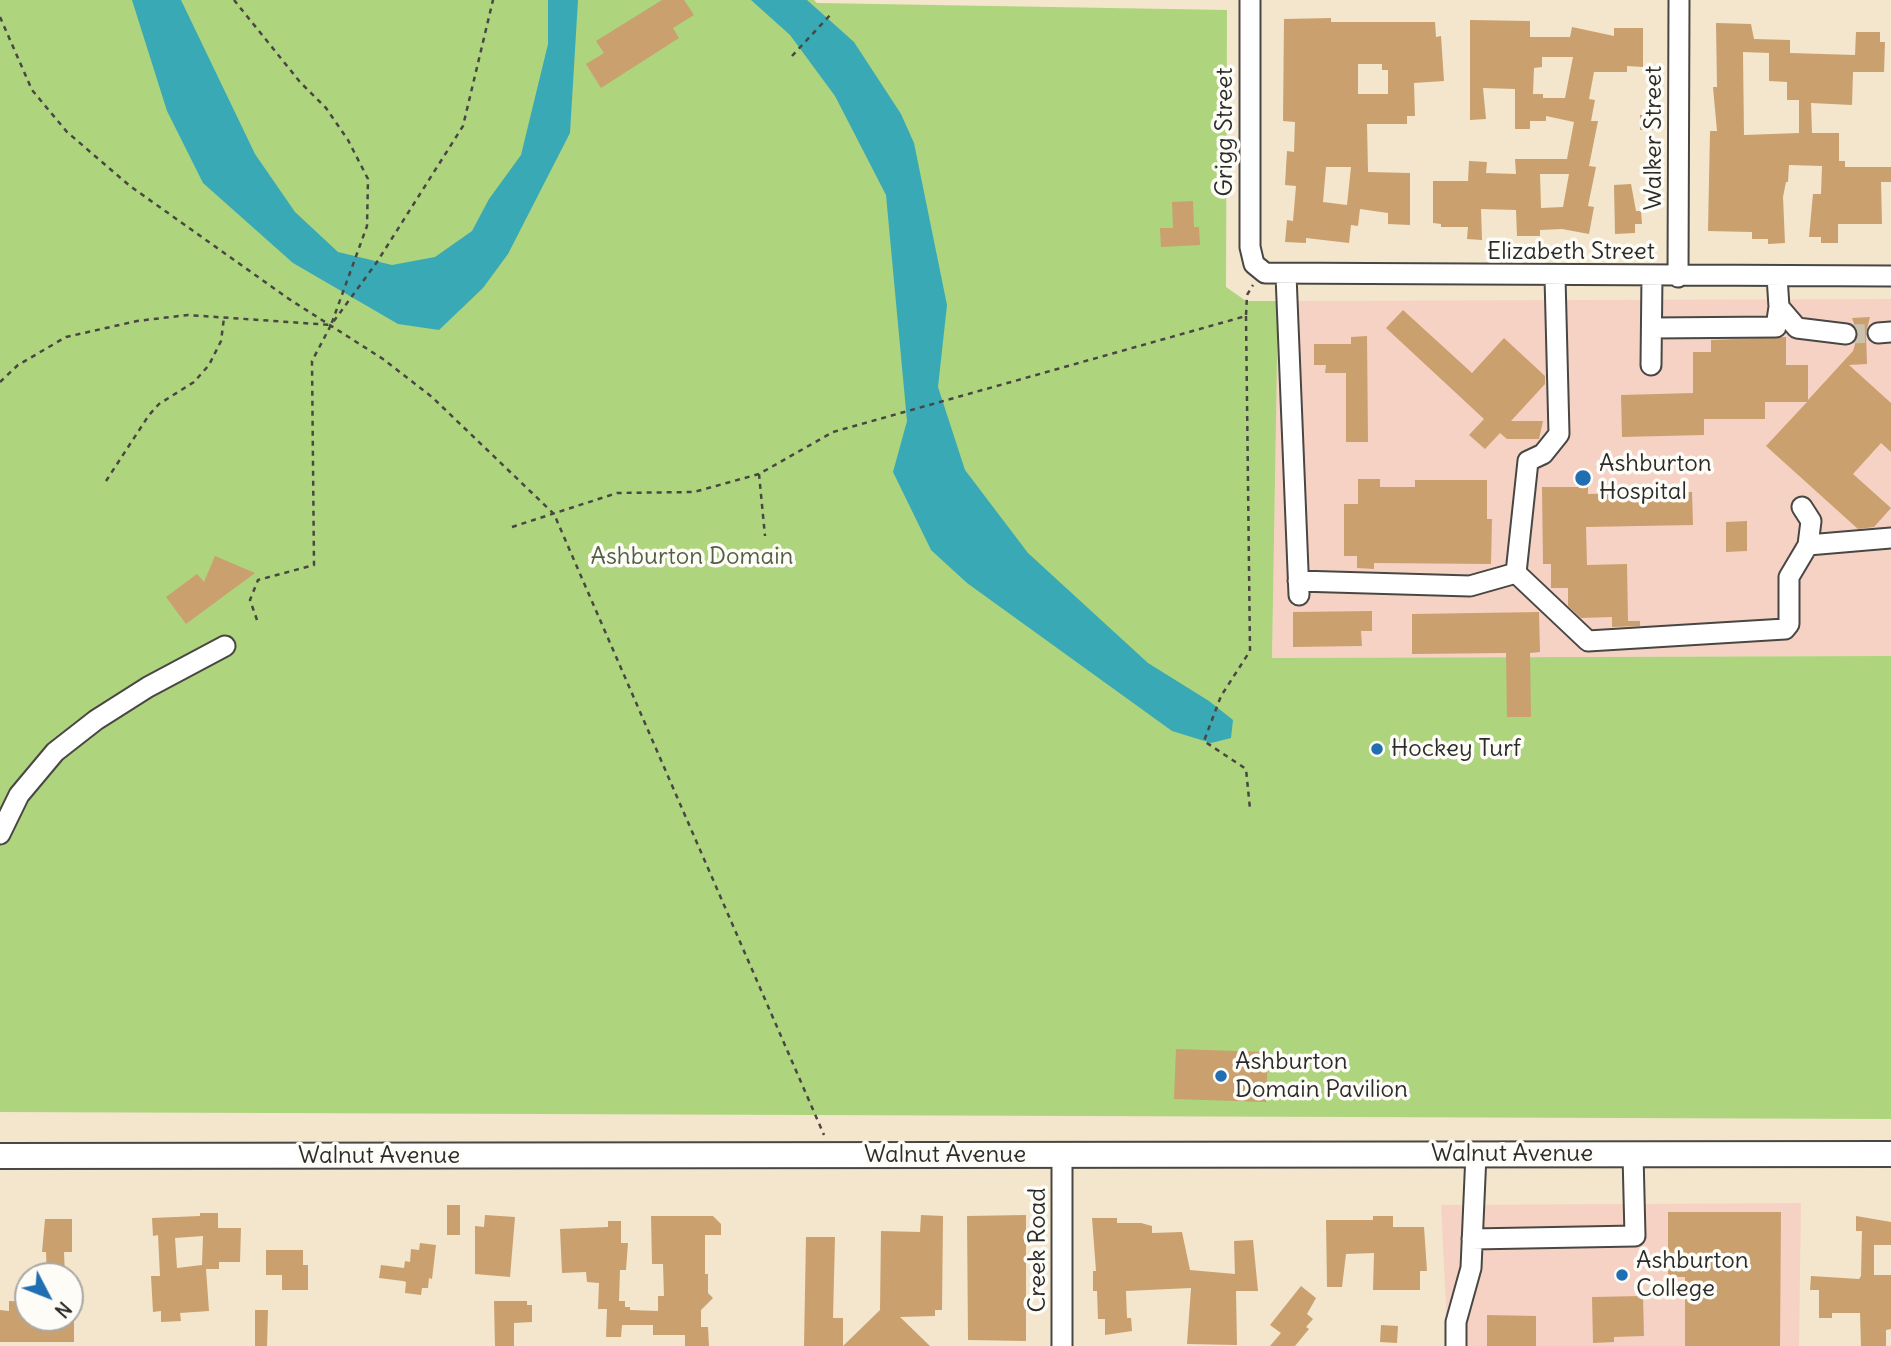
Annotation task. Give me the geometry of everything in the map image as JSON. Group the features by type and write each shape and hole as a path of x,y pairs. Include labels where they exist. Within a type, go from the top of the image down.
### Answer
{"main road":[{"name":"Walnut Avenue","path":"0,1156 1891,1154"}],"street":[{"name":"Grigg Street","path":"1250,0 1250,247 1254,264"},
{"name":"Walker Street","path":"1678,277 1679,0"},
{"name":"Elizabeth Street","path":"1254,264 1265,273 1286,275 1891,276"},
{"path":"1286,275 1299,588 1470,586 1516,573"},
{"path":"1651,365 1652,276"},
{"path":"1652,328 1776,327 1779,307 1777,276"},
{"path":"1516,573 1528,461 1543,454 1559,434 1555,277"},
{"path":"1779,307 1797,328 1846,334"},
{"path":"1516,573 1588,641 1785,629 1790,624 1789,577 1808,545 1811,521 1802,507"},
{"path":"1808,545 1891,538"},
{"path":"0,834 19,795 55,752 96,720 148,687 225,646"},
{"path":"1456,1346 1456,1322 1471,1268 1476,1154"},
{"path":"1472,1239 1635,1236 1633,1154"},
{"name":"Creek Road","path":"1062,1155 1062,1346"}],"path":[{"path":"234,0 300,82 326,108 348,140 368,179 368,226 331,325 312,361 314,565 258,580 250,600 257,620"},
{"path":"331,325 377,262 463,126 493,0"},
{"path":"792,56 832,13"},
{"path":"0,17 32,90 67,132 130,186 432,397 554,514 833,1155"},
{"path":"1247,295 1250,651 1221,696 1203,741 1246,769 1250,809"},
{"path":"0,382 18,365 66,337 137,321 188,315 331,325"},
{"path":"512,527 617,493 694,492 759,474 834,432 1246,316"},
{"path":"106,481 149,415 159,404 194,382 209,365 221,341 224,318"},
{"path":"759,474 765,536"}],"shaded area":[{"name":"Ashburton Hospital","path":"1891,299 1891,656 1272,658 1278,301"},
{"name":"Ashburton College","path":"1801,1203 1799,1346 1448,1346 1441,1205"}],"green space":[{"name":"Ashburton Domain","path":"0,0 814,0 817,3 1227,10 1226,287 1246,301 1278,301 1272,658 1891,656 1891,1119 0,1112"}],"water":[{"path":"132,0 181,0 255,154 295,212 338,252 392,265 435,257 472,231 489,199 521,155 548,44 548,0 578,0 570,133 508,254 483,288 439,330 398,324 293,263 203,183 167,111"},
{"path":"751,0 807,0 854,42 901,114 914,143 947,305 938,387 965,470 1028,553 1148,663 1209,701 1233,720 1231,738 1211,743 1172,731 967,583 931,550 893,472 907,421 886,195 835,96 790,35"}],"building":[{"path":"662,0 684,0 694,15 673,28 679,38 601,88 586,64 604,53 596,41"},
{"path":"1284,19 1435,22 1436,37 1441,36 1444,81 1414,83 1415,116 1407,116 1407,124 1367,124 1368,172 1410,173 1410,225 1388,224 1388,213 1360,209 1358,226 1351,225 1349,243 1306,238 1306,243 1285,242 1287,220 1293,221 1296,186 1285,185 1287,151 1294,152 1295,122 1283,121","holes":["1358,64 1382,64 1382,70 1388,70 1388,94 1358,94","1326,167 1351,167 1347,205 1323,202"]},
{"path":"1470,20 1530,21 1530,37 1570,37 1572,27 1614,36 1614,28 1643,28 1643,67 1627,66 1627,72 1594,72 1589,99 1595,100 1591,121 1598,121 1589,166 1596,167 1588,206 1594,207 1589,234 1562,229 1540,230 1540,236 1517,236 1516,210 1481,209 1482,240 1467,239 1468,227 1441,227 1441,224 1433,223 1433,181 1468,181 1469,161 1487,162 1486,173 1516,174 1515,159 1567,159 1574,122 1546,116 1546,121 1530,121 1530,129 1515,129 1515,89 1483,88 1486,119 1470,120","holes":["1542,57 1573,57 1565,98 1543,98 1543,94 1533,94 1534,68 1542,67","1540,174 1569,174 1563,207 1541,208"]},
{"path":"1716,23 1751,24 1754,39 1790,40 1790,53 1855,55 1856,32 1880,32 1880,42 1885,42 1884,72 1853,72 1852,105 1811,103 1812,133 1839,133 1839,161 1845,161 1845,167 1891,167 1891,182 1881,182 1882,224 1838,224 1838,243 1821,243 1821,237 1809,237 1813,194 1821,194 1822,166 1789,165 1788,182 1783,197 1785,243 1768,244 1768,239 1752,239 1752,232 1708,231 1710,131 1717,131 1713,87 1717,87","holes":["1743,52 1769,53 1769,81 1787,82 1787,100 1799,100 1799,133 1744,135"]},
{"path":"1640,115 1653,115 1653,130 1640,130"},
{"path":"1631,184 1636,211 1641,211 1642,224 1635,224 1635,233 1615,234 1614,185"},
{"path":"1193,201 1194,227 1199,227 1200,245 1161,247 1160,228 1173,228 1172,202"},
{"path":"1403,310 1472,373 1504,338 1545,376 1545,384 1511,421 1543,421 1539,439 1507,439 1500,433 1485,449 1469,435 1484,419 1386,328"},
{"path":"1870,317 1866,333 1867,364 1849,365 1891,403 1891,452 1881,443 1853,474 1891,508 1874,527 1858,529 1766,446 1807,402 1765,402 1765,419 1704,419 1704,435 1622,437 1621,395 1693,393 1693,352 1711,352 1711,340 1786,337 1786,365 1808,365 1808,400 1853,351 1858,335 1852,318"},
{"path":"1367,336 1368,442 1346,442 1346,373 1325,373 1326,365 1314,365 1314,344 1351,344 1351,337"},
{"path":"1358,479 1380,479 1380,487 1415,487 1415,480 1487,480 1487,519 1492,519 1491,564 1374,563 1374,569 1357,568 1357,556 1344,556 1344,504 1358,504"},
{"path":"1542,487 1588,487 1588,494 1692,492 1693,525 1586,527 1587,565 1627,564 1628,621 1640,621 1640,626 1612,627 1612,617 1581,618 1568,606 1568,588 1551,588 1551,564 1543,564"},
{"path":"1747,521 1747,551 1726,552 1726,522"},
{"path":"215,556 255,573 186,624 166,597 197,574 204,582"},
{"path":"1372,611 1372,631 1361,631 1362,646 1293,647 1293,612"},
{"path":"1539,612 1540,652 1530,653 1531,717 1507,717 1506,653 1412,654 1412,614"},
{"name":"Ashburton Domain Pavilion","path":"1176,1049 1268,1052 1266,1102 1174,1099"},
{"path":"447,1205 460,1205 460,1235 447,1235"},
{"path":"1668,1212 1781,1212 1780,1346 1685,1346 1685,1277 1668,1277"},
{"path":"200,1213 218,1213 218,1228 241,1228 240,1262 219,1262 219,1269 206,1269 209,1311 180,1313 181,1321 161,1322 161,1311 153,1312 151,1276 160,1276 158,1235 153,1236 152,1218 200,1216","holes":["203,1236 202,1265 177,1268 175,1238"]},
{"path":"485,1215 515,1217 510,1277 475,1274 475,1226 484,1227"},
{"path":"921,1215 943,1216 942,1310 935,1310 935,1316 900,1317 930,1346 843,1346 880,1310 881,1231 920,1232"},
{"path":"1026,1215 1026,1341 968,1340 967,1216"},
{"path":"651,1216 713,1216 721,1224 721,1235 705,1235 705,1274 708,1274 708,1293 713,1298 701,1310 701,1327 708,1327 709,1346 685,1346 685,1335 653,1335 653,1325 622,1325 621,1337 606,1337 607,1309 598,1309 599,1283 587,1282 586,1272 562,1273 560,1229 608,1227 608,1221 621,1221 621,1243 628,1243 626,1270 620,1270 619,1301 625,1301 625,1307 630,1307 630,1310 658,1311 658,1296 664,1296 663,1264 652,1264"},
{"path":"1373,1216 1393,1216 1393,1227 1424,1227 1427,1271 1420,1271 1420,1290 1373,1290 1374,1253 1346,1254 1342,1287 1327,1287 1326,1220 1373,1220"},
{"path":"1856,1216 1891,1222 1891,1245 1874,1245 1874,1275 1891,1275 1891,1329 1886,1330 1886,1346 1861,1346 1860,1313 1832,1313 1832,1318 1819,1318 1819,1290 1810,1290 1811,1276 1859,1279 1861,1276 1862,1231 1856,1231"},
{"path":"1092,1218 1117,1218 1117,1223 1141,1223 1152,1226 1152,1233 1182,1232 1190,1270 1235,1274 1234,1241 1253,1240 1258,1291 1236,1291 1237,1345 1187,1344 1191,1288 1126,1291 1127,1318 1131,1318 1132,1331 1105,1335 1105,1319 1098,1319 1097,1291 1093,1291 1093,1271 1096,1271"},
{"path":"45,1219 72,1219 72,1252 64,1252 64,1262 46,1262 46,1252 42,1252"},
{"path":"806,1237 835,1237 833,1318 843,1318 843,1346 804,1346"},
{"path":"420,1243 436,1245 432,1279 429,1278 428,1288 422,1288 421,1295 405,1293 406,1282 379,1278 381,1265 404,1268 405,1261 410,1262 411,1249 419,1250"},
{"path":"266,1250 303,1250 303,1265 308,1265 308,1290 282,1290 282,1275 266,1275"},
{"path":"1301,1286 1316,1298 1307,1314 1313,1319 1306,1327 1309,1329 1295,1346 1270,1346 1281,1333 1270,1325"},
{"path":"1643,1296 1644,1336 1614,1337 1614,1342 1593,1343 1592,1297"},
{"path":"9,1301 14,1301 14,1332 74,1332 74,1342 0,1342 0,1310 9,1311"},
{"path":"494,1301 527,1301 527,1305 532,1305 532,1322 514,1323 514,1346 495,1346"},
{"path":"255,1310 268,1310 267,1346 255,1346"},
{"path":"1487,1315 1536,1316 1536,1346 1487,1346"},
{"path":"1381,1325 1398,1326 1397,1343 1380,1342"}],"tunnel":[{"path":"1846,334 1878,333"}],"place":[{"name":"Ashburton Hospital","path":"1583,478"},
{"name":"Hockey Turf","path":"1377,749"},
{"name":"Ashburton Domain Pavilion","path":"1221,1076"},
{"name":"Ashburton College","path":"1622,1275"}]}
